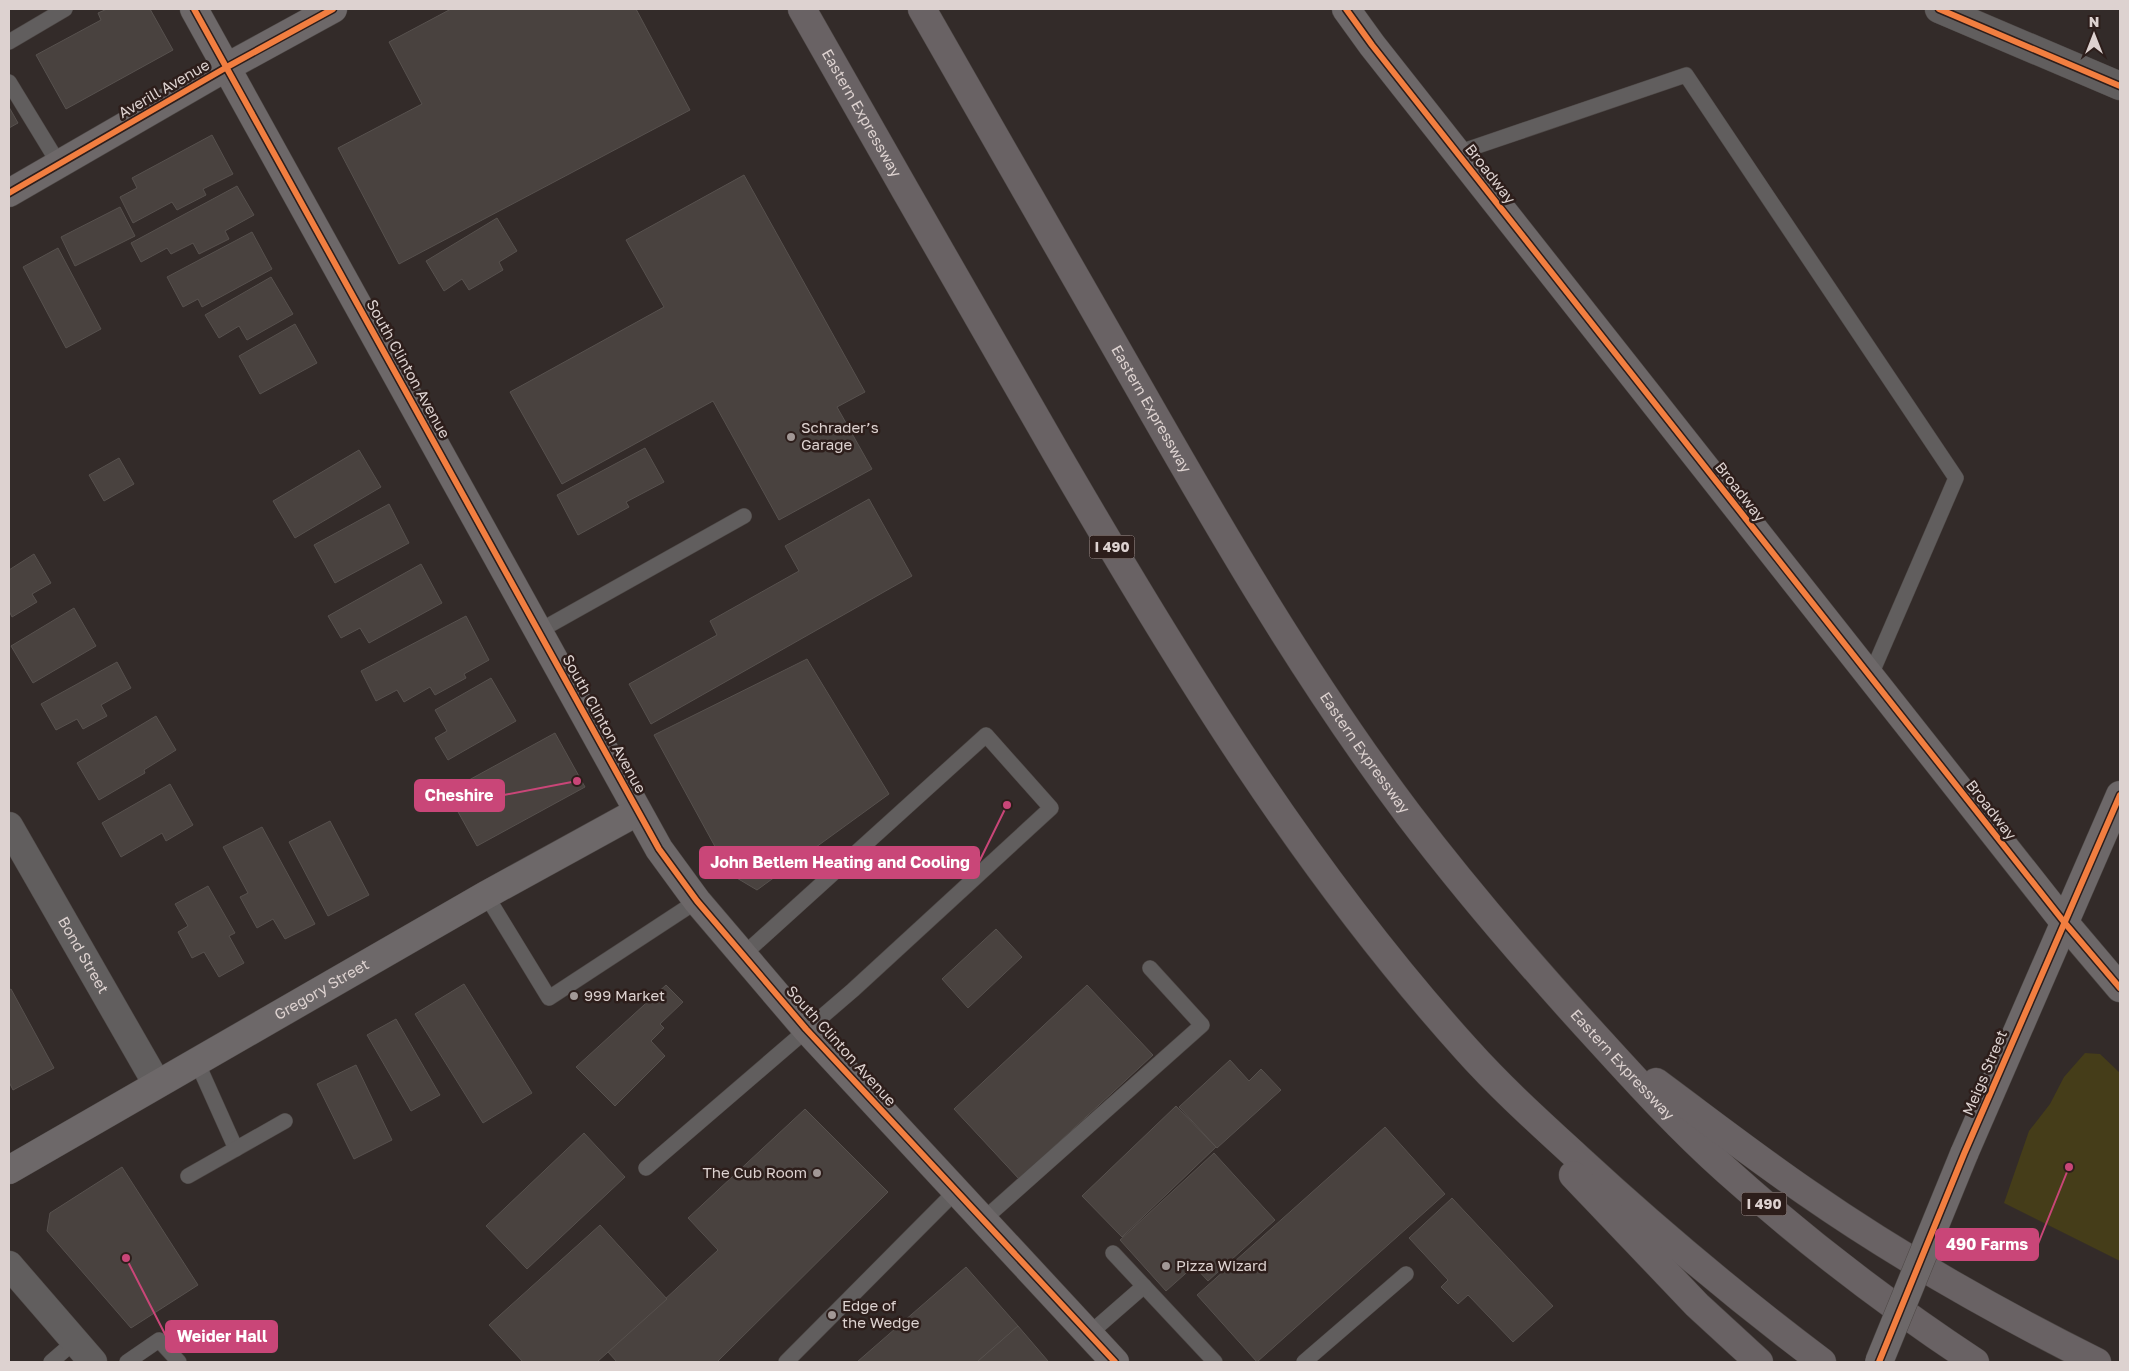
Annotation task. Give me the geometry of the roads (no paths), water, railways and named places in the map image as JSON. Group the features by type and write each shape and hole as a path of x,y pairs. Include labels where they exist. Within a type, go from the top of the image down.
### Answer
{"highway":[{"name":"Eastern Expressway","path":"802,9 1152,616 1224,728 1347,905 1470,1054 1566,1147 1721,1283 1822,1362"},
{"name":"Eastern Expressway","path":"922,9 1190,477 1294,648 1412,819 1489,916 1579,1018 1678,1124 1723,1168 1774,1212 1878,1295 1975,1362"},
{"path":"1579,1018 1637,1067 1806,1192 1873,1236 1978,1298 2097,1362"},
{"path":"1470,1054 1601,1206 1697,1305 1759,1362"}],"street":[{"name":"South Clinton Avenue","path":"194,9 659,849 697,902 806,1029 1115,1362"},
{"name":"Averill Avenue","path":"9,193 227,67 333,9"},
{"name":"Broadway","path":"1346,9 1372,45 1870,677 2064,922 2120,988"},
{"path":"1939,9 2120,86"},
{"name":"Meigs Street","path":"1879,1362 1964,1154 2064,922 2114,825 2120,795"},
{"name":"Gregory Street","path":"9,1170 486,895 637,812"},
{"name":"Bond Street","path":"9,826 157,1084"},
{"path":"9,1265 93,1362"}],"lane":[{"path":"9,42 66,9"},
{"path":"1457,153 1686,75 1956,478 1870,677"},
{"path":"9,82 59,164"},
{"path":"539,631 744,516"},
{"path":"646,1168 853,990 1051,808 986,735 744,955"},
{"path":"486,895 549,998 697,902"},
{"path":"983,1220 1202,1025 1150,968"},
{"path":"196,1062 236,1149"},
{"path":"188,1176 286,1121"},
{"path":"786,1362 956,1191"},
{"path":"1113,1253 1215,1362"},
{"path":"1304,1362 1406,1274"},
{"path":"1089,1334 1144,1286"},
{"path":"126,1362 159,1340 179,1362"},
{"path":"51,1362 74,1342"}],"place":[{"name":"Schrader’s Garage","path":"791,437"},
{"name":"Cheshire","path":"577,781"},
{"name":"John Betlem Heating and Cooling","path":"1007,805"},
{"name":"999 Market","path":"574,996"},
{"name":"490 Farms","path":"2069,1167"},
{"name":"The Cub Room","path":"817,1173"},
{"name":"Weider Hall","path":"126,1258"},
{"name":"Pizza Wizard","path":"1166,1266"},
{"name":"Edge of the Wedge","path":"832,1315"}]}
